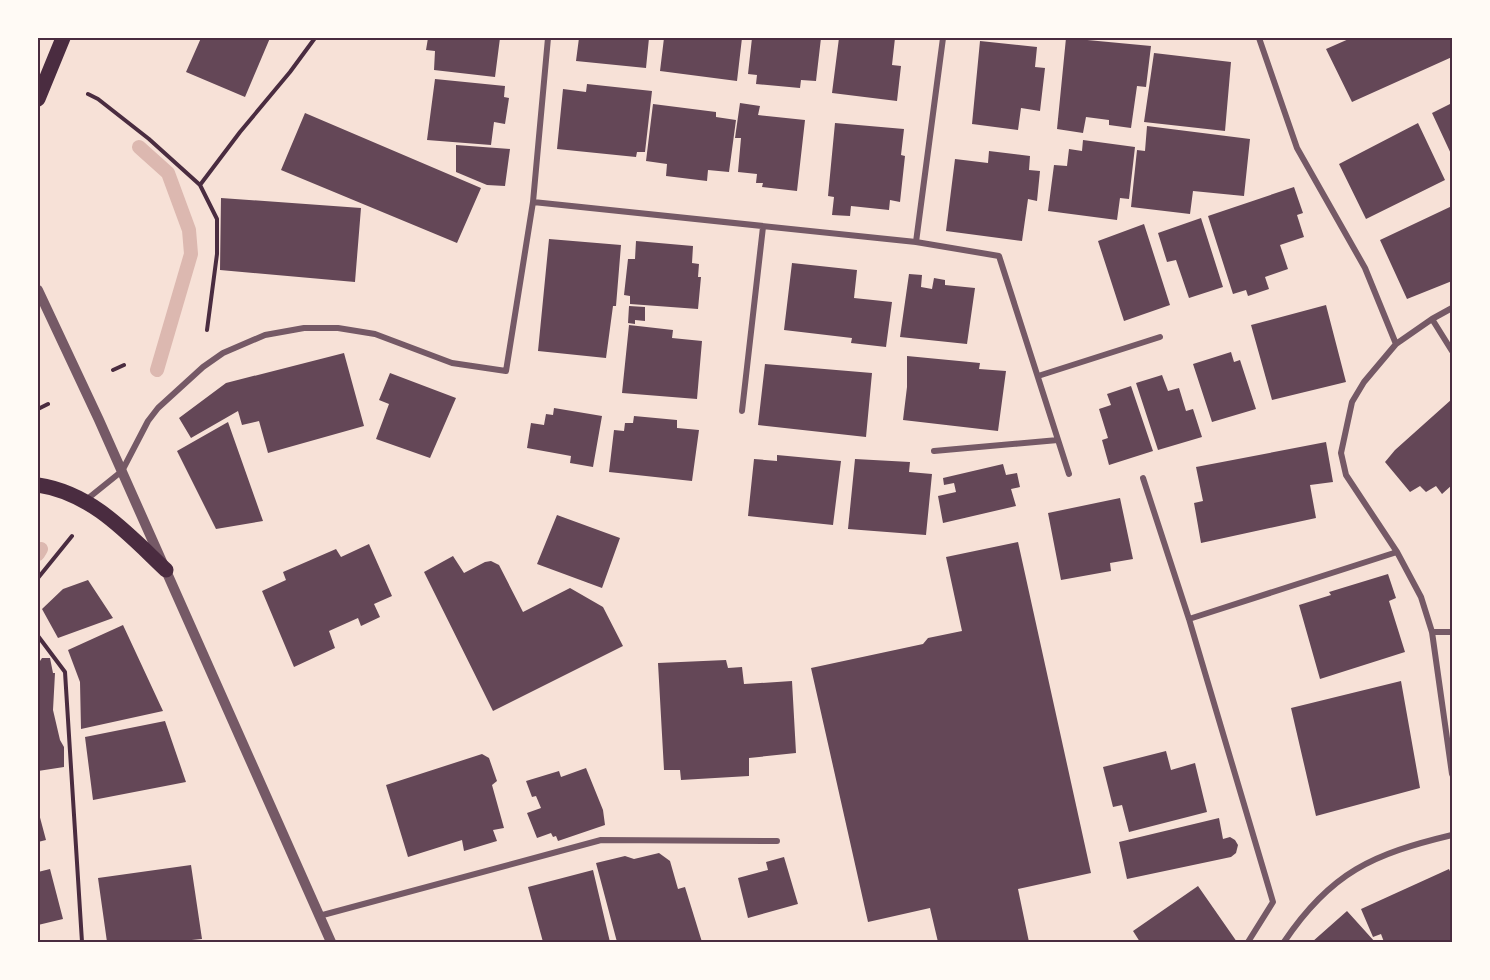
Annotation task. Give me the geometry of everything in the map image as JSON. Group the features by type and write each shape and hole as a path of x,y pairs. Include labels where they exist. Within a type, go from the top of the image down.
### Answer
{"main road":[{"path":"38,99 63,38"},
{"path":"38,485 56,488 85,500 117,523 166,570"}],"street":[{"path":"85,500 122,471 148,420 158,408 223,352 265,335 304,328 338,328 375,334 452,363 506,371 533,202 548,38"},
{"path":"916,242 943,38"},
{"path":"1259,38 1297,148 1365,268 1396,344"},
{"path":"533,202 916,242 999,256 1069,474"},
{"path":"742,411 763,226"},
{"path":"38,290 122,471 331,942"},
{"path":"1452,308 1396,344 1364,382 1352,402 1341,453 1346,475 1397,552 1421,597 1432,632 1452,774"},
{"path":"1432,319 1452,351"},
{"path":"1038,376 1160,337"},
{"path":"934,451 1058,440"},
{"path":"1143,478 1189,619 1272,902 1248,942"},
{"path":"1189,619 1397,552"},
{"path":"1432,632 1452,632"},
{"path":"1284,942 1299,920 1334,884 1373,859 1416,844 1452,835"},
{"path":"319,916 600,840 777,841"}],"path":[{"path":"200,185 315,38"},
{"path":"88,94 98,99 149,139 200,185 217,219 217,254 203,367"},
{"path":"113,370 124,365"},
{"path":"38,409 48,404"},
{"path":"38,578 72,536"},
{"path":"38,636 65,672 82,942"}],"building":[{"path":"201,38 270,38 245,97 186,72"},
{"path":"428,38 500,38 495,77 434,70 435,51 426,50"},
{"path":"579,38 649,38 646,68 576,61"},
{"path":"664,38 742,38 737,81 660,71"},
{"path":"752,38 821,38 816,81 801,80 800,88 756,84 757,75 748,74"},
{"path":"839,38 895,38 892,65 901,66 897,101 832,93"},
{"path":"1066,38 1151,46 1146,87 1137,86 1131,128 1109,125 1109,120 1086,117 1083,133 1057,129"},
{"path":"1351,38 1452,38 1452,57 1352,102 1326,49"},
{"path":"980,41 1037,47 1035,67 1045,68 1040,111 1021,108 1018,130 972,124"},
{"path":"1154,53 1231,62 1225,131 1144,122"},
{"path":"435,79 505,86 504,97 509,98 505,124 494,122 491,145 427,140"},
{"path":"587,84 652,91 645,152 637,152 636,157 557,149 563,89 586,92"},
{"path":"740,103 760,106 758,115 805,120 797,191 762,187 763,183 756,183 757,174 738,172 741,138 735,138"},
{"path":"1452,103 1452,156 1432,113"},
{"path":"653,104 716,112 716,117 736,120 729,172 708,170 707,181 666,176 667,164 646,161"},
{"path":"305,113 481,188 457,243 281,170"},
{"path":"835,123 904,129 901,155 905,156 900,202 890,200 889,210 851,206 850,216 832,215 834,197 828,196"},
{"path":"1418,123 1445,180 1366,219 1339,164"},
{"path":"1147,126 1250,139 1244,196 1193,191 1190,214 1131,207 1137,150 1145,151"},
{"path":"1083,140 1135,147 1129,199 1120,198 1117,220 1048,211 1054,165 1067,166 1069,149 1082,151"},
{"path":"456,145 510,149 505,186 487,185 456,172"},
{"path":"989,151 1030,156 1029,170 1040,171 1037,201 1028,199 1022,241 946,231 955,159 988,163"},
{"path":"1294,187 1303,213 1297,215 1304,237 1280,245 1288,269 1265,277 1269,289 1248,296 1246,290 1233,294 1208,216"},
{"path":"221,198 361,208 355,282 220,270"},
{"path":"1452,206 1452,281 1407,299 1380,240"},
{"path":"1201,218 1223,287 1189,298 1176,260 1167,262 1158,233"},
{"path":"1144,224 1170,305 1124,321 1098,241"},
{"path":"549,239 621,245 616,306 613,306 606,358 538,351"},
{"path":"636,241 693,246 692,263 699,264 698,277 701,277 698,309 630,304 630,296 624,295 628,259 635,259"},
{"path":"792,263 857,270 854,298 892,302 886,347 851,343 852,338 784,330"},
{"path":"909,274 922,275 921,287 932,289 934,278 945,280 945,285 975,288 967,344 900,337"},
{"path":"1326,305 1346,382 1272,400 1251,325"},
{"path":"629,306 645,307 645,321 635,320 635,324 628,323"},
{"path":"629,325 673,330 672,338 702,341 697,399 622,393"},
{"path":"1231,352 1234,362 1240,360 1256,409 1212,422 1193,364"},
{"path":"344,353 364,426 268,453 259,421 242,425 238,411 191,438 179,418 226,383"},
{"path":"907,356 980,363 979,369 1006,371 998,431 903,420 907,387"},
{"path":"765,364 872,373 866,437 758,425"},
{"path":"390,373 456,398 430,458 376,439 389,404 379,400"},
{"path":"1162,375 1168,391 1179,388 1186,411 1193,409 1202,437 1158,450 1136,383"},
{"path":"1131,386 1153,451 1109,465 1102,440 1108,438 1099,409 1111,405 1107,394"},
{"path":"1452,399 1452,485 1442,494 1436,486 1426,492 1420,486 1410,492 1385,462 1395,450"},
{"path":"554,408 602,416 593,467 570,463 571,456 527,448 531,423 544,425 546,414 553,415"},
{"path":"634,416 677,420 677,428 699,430 692,481 609,472 614,430 624,431 625,423 633,423"},
{"path":"228,422 263,521 216,529 177,451"},
{"path":"1326,442 1333,482 1310,485 1316,518 1201,543 1194,503 1203,501 1196,467"},
{"path":"777,455 841,461 833,525 748,516 754,459 777,461"},
{"path":"855,459 910,462 909,472 932,474 926,535 848,529"},
{"path":"1003,464 1006,475 1017,473 1020,487 1011,489 1016,506 943,523 938,496 956,492 954,483 944,485 943,478"},
{"path":"1120,498 1133,559 1110,563 1111,571 1061,580 1048,513"},
{"path":"557,515 620,538 602,588 537,564"},
{"path":"1018,542 1091,873 1018,889 1029,942 938,942 930,908 868,922 811,668 923,644 928,638 962,631 946,557"},
{"path":"369,544 392,596 374,604 380,617 361,626 358,618 329,631 335,648 294,667 262,591 286,580 283,572 336,549 341,557"},
{"path":"453,556 464,573 485,562 491,561 499,565 523,612 570,588 603,607 623,646 493,711 424,572"},
{"path":"1388,574 1396,598 1389,601 1405,652 1320,679 1299,605 1331,595 1329,592"},
{"path":"88,580 113,618 58,638 42,609 63,589"},
{"path":"123,625 163,711 81,729 80,682 68,650"},
{"path":"50,658 53,673 55,673 53,710 60,740 64,747 64,767 38,771 38,660"},
{"path":"726,660 728,668 742,667 744,684 792,681 796,753 749,758 749,776 681,780 680,770 664,770 658,663"},
{"path":"1401,681 1420,788 1316,816 1291,708"},
{"path":"165,721 186,782 93,800 85,737"},
{"path":"1166,751 1171,770 1195,763 1207,812 1129,832 1122,805 1113,807 1103,767"},
{"path":"482,754 489,758 497,781 492,785 504,828 493,830 497,841 464,851 462,840 408,857 386,785"},
{"path":"586,768 603,810 605,825 558,841 551,833 537,838 527,813 541,808 536,796 532,797 526,781 559,771 561,777"},
{"path":"38,810 46,840 38,842"},
{"path":"1219,818 1223,839 1230,837 1238,845 1236,853 1231,857 1127,879 1119,842"},
{"path":"659,853 670,861 678,889 685,887 702,942 617,942 596,863 625,856 634,859"},
{"path":"784,857 798,904 748,918 738,878 768,870 766,862"},
{"path":"191,865 202,939 171,942 107,942 98,878"},
{"path":"50,869 63,919 38,925 38,872"},
{"path":"1449,869 1452,876 1452,942 1384,942 1381,934 1373,937 1361,909"},
{"path":"593,870 610,942 543,942 528,887"},
{"path":"1198,886 1237,942 1140,942 1133,931"},
{"path":"1347,911 1375,942 1312,942"}],"waterway":[{"path":"139,147 168,173 189,230 191,254 157,370"},
{"path":"38,554 41,549"}]}
